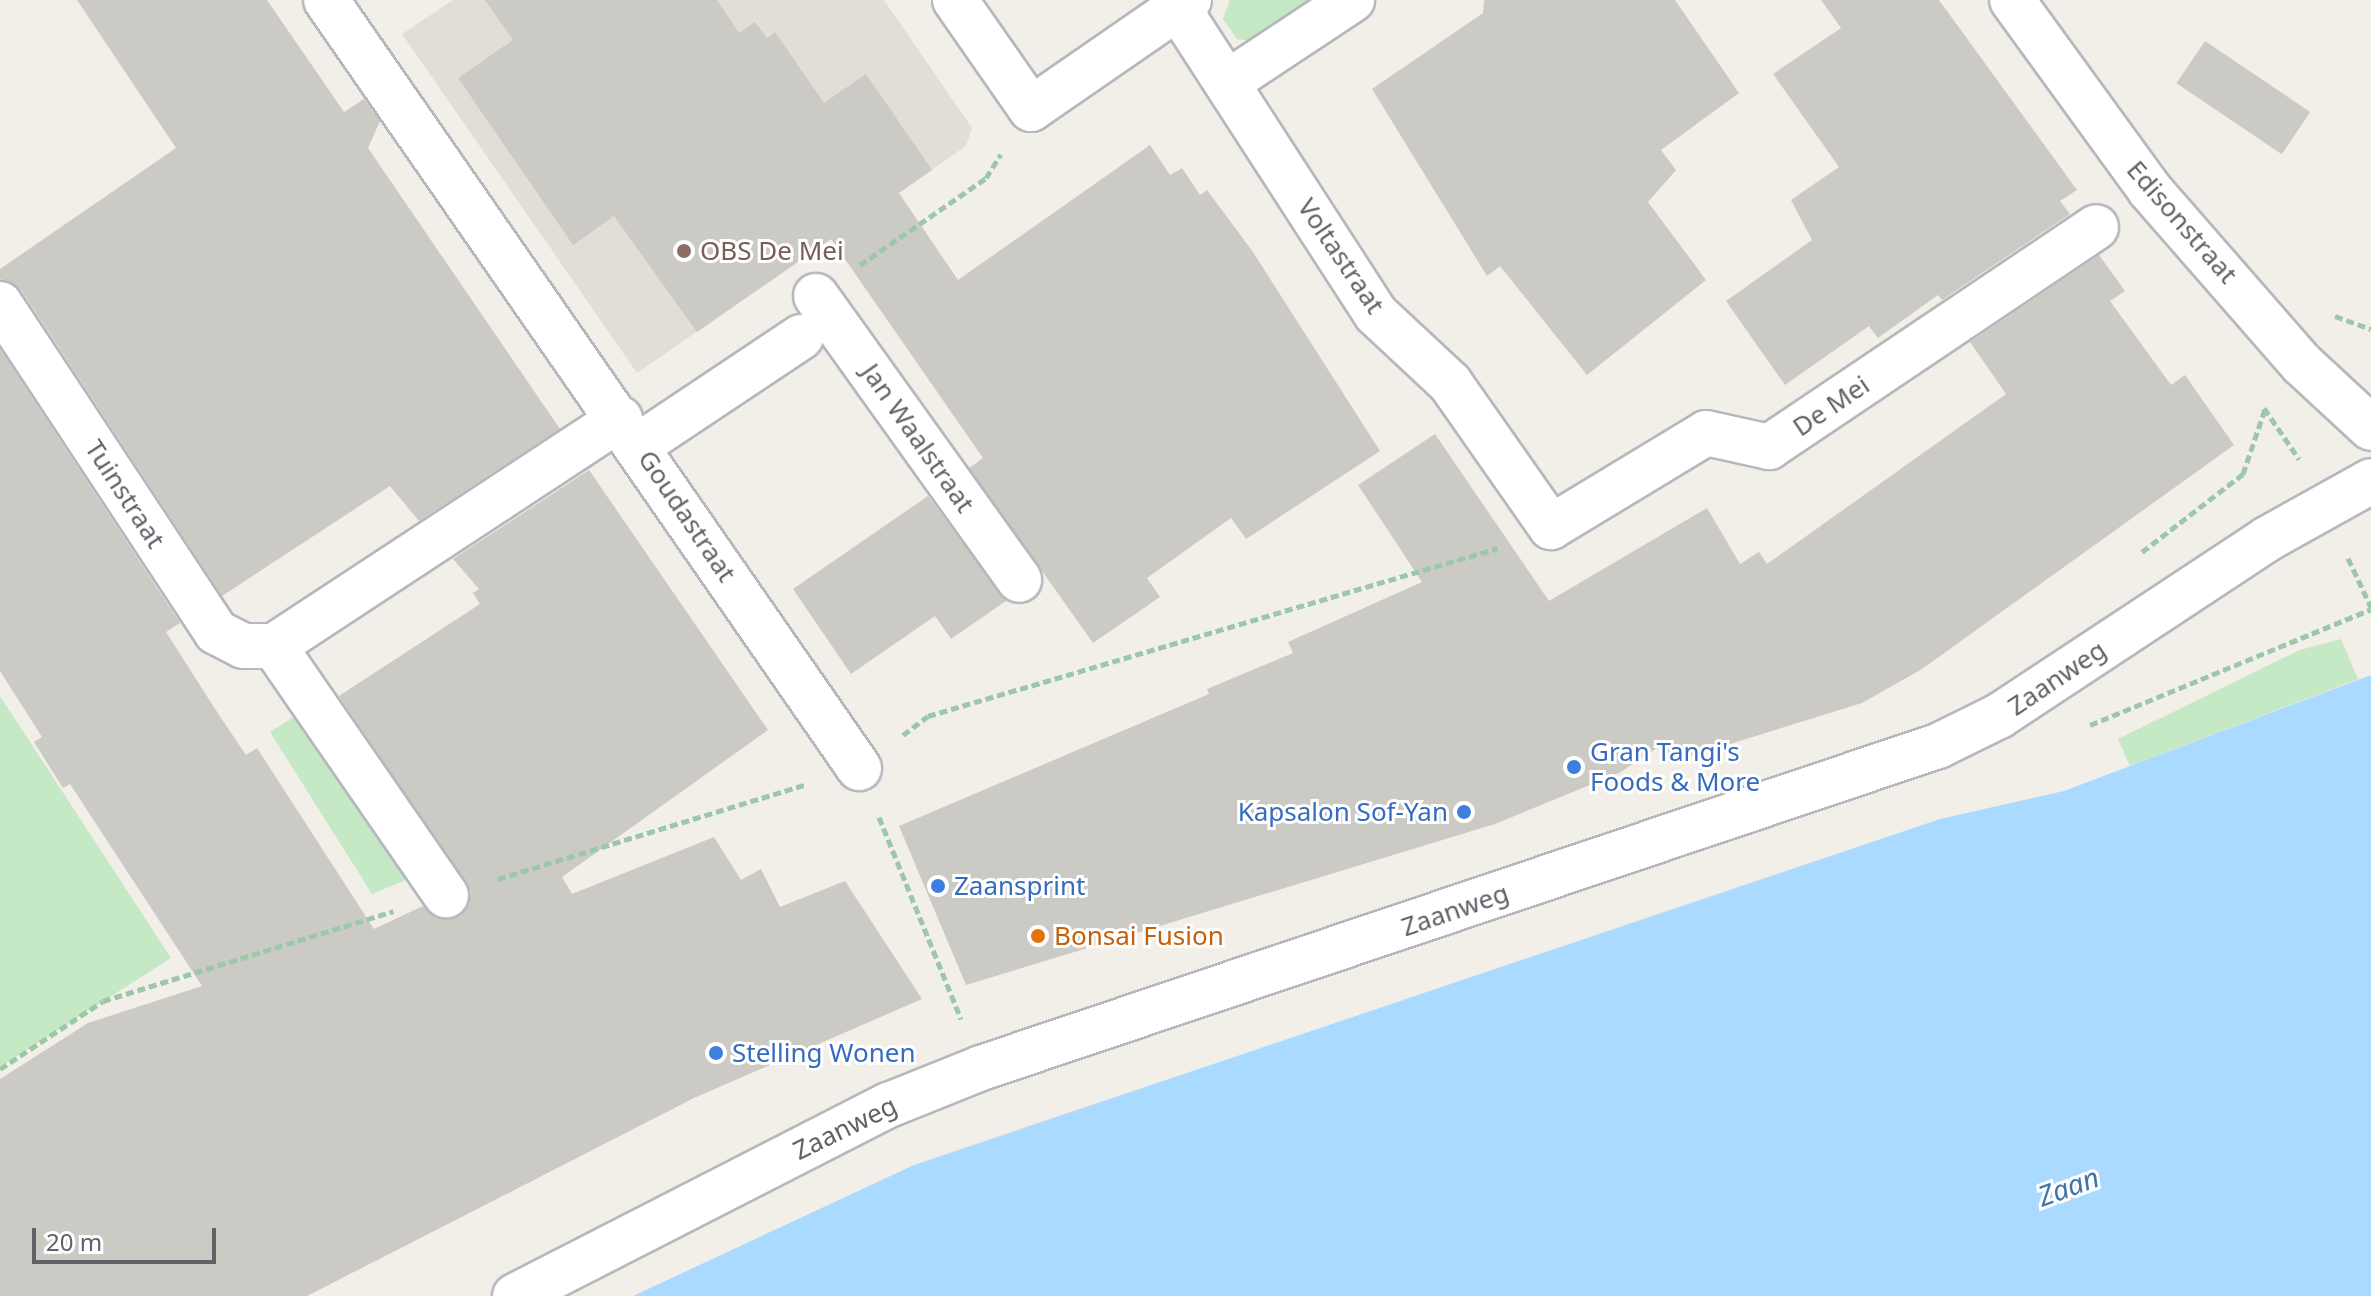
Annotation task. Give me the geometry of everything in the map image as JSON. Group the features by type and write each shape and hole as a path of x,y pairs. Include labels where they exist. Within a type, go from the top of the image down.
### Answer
{"street":[{"name":"Goudastraat","path":"326,0 629,432 859,768"},
{"path":"955,0 1031,109 1184,4"},
{"path":"1228,82 1352,0"},
{"name":"Edisonstraat","path":"2012,0 2150,190 2302,364 2371,428"},
{"name":"Voltastraat","path":"1184,4 1228,82 1376,314 1450,383 1551,527"},
{"name":"De Mei","path":"1551,527 1706,433 1769,447 2096,227"},
{"name":"Jan Waalstraat","path":"816,296 1019,580"},
{"name":"Tuinstraat","path":"0,304 216,632 243,646 274,646"},
{"path":"446,895 274,646 629,432 801,337"},
{"name":"Zaanweg","path":"515,1296 889,1105 981,1068 1938,746 1999,716 2322,504 2371,481"}],"path":[{"path":"816,296 986,178 1031,109"},
{"path":"2349,322 2371,329"},
{"path":"2265,409 2322,504"},
{"path":"0,1069 103,1001 859,768 928,716 1473,558 1551,527"},
{"path":"859,768 981,1068"}],"shaded area":[{"name":"OBS De Mei","path":"453,0 884,0 972,128 966,146 637,373 402,34"}],"green space":[{"path":"1230,0 1322,0 1258,42 1237,39 1223,19"},
{"path":"2341,639 2358,679 2130,766 2118,739 2300,650"},
{"path":"0,696 171,958 0,1067"},
{"path":"311,706 423,873 372,894 270,732"}],"water":[{"name":"Zaan","path":"2371,675 2371,1296 633,1296 914,1165 1940,819 2064,791"}],"building":[{"path":"77,0 267,0 344,112 364,99 380,121 368,148 560,429 419,521 390,486 222,596 21,290 0,279 0,269 176,148"},
{"path":"485,0 717,0 739,33 755,22 767,38 775,32 824,103 866,74 932,170 899,193 958,280 1150,145 1170,175 1182,168 1200,195 1207,190 1253,252 1380,451 1246,539 1231,518 1147,578 1160,597 1093,643 969,468 983,458 831,239 697,332 614,216 573,245 458,78 513,40"},
{"path":"1484,0 1675,0 1739,93 1661,150 1676,170 1648,202 1706,280 1587,375 1500,266 1487,276 1372,89 1483,13"},
{"path":"1821,0 1939,0 2077,190 2060,201 2070,214 1942,300 1938,295 1878,338 1869,326 1785,385 1726,301 1812,240 1791,200 1839,167 1773,74 1841,28"},
{"path":"2205,41 2310,112 2282,154 2176,83"},
{"path":"2099,255 2125,291 2110,301 2171,385 2185,375 2234,445 1922,669 1862,703 1669,763 1663,744 1619,773 1495,824 966,985 899,826 1209,694 1207,689 1293,653 1288,642 1422,582 1358,485 1435,434 1549,601 1707,508 1740,564 1759,552 1767,564 2006,394 1970,342"},
{"path":"0,349 180,623 166,632 219,715 246,755 257,748 374,929 423,906 436,918 460,916 471,892 339,696 480,604 473,593 479,589 453,559 589,470 768,730 562,877 572,894 714,837 741,880 761,869 780,907 845,881 922,999 694,1098 307,1296 0,1296 0,1079 88,1023 202,986 70,784 63,788 34,742 42,737 0,671"},
{"path":"928,496 1006,601 951,639 935,616 851,674 793,589"}],"place":[{"name":"OBS De Mei","path":"684,251"},
{"name":"Gran Tangi's Foods & More","path":"1574,767"},
{"name":"Kapsalon Sof-Yan","path":"1464,812"},
{"name":"Zaansprint","path":"938,886"},
{"name":"Bonsai Fusion","path":"1038,936"},
{"name":"Stelling Wonen","path":"716,1053"}]}
